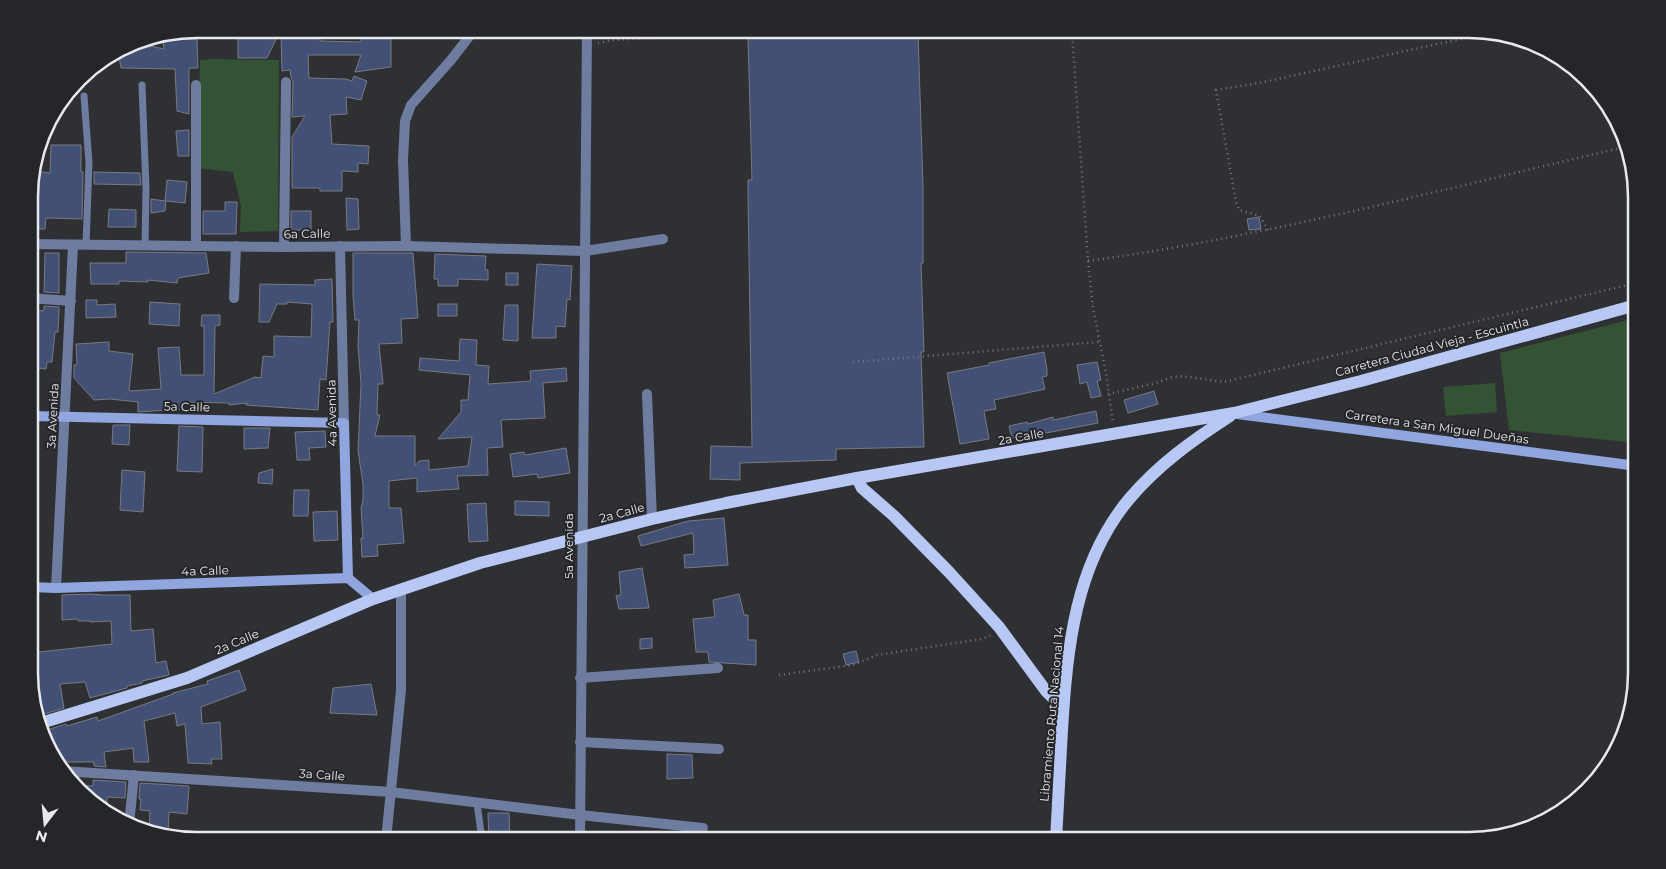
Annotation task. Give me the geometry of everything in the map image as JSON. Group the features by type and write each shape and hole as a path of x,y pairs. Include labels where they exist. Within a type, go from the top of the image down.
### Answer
{"main road":[{"name":"Carretera Ciudad Vieja - Escuintla","path":"1234,413 1361,382 1628,307"},
{"name":"2a Calle","path":"45,722 187,678 373,599 480,563 652,519 857,478 1234,413"},
{"name":"Libramiento Ruta Nacional 14","path":"1056,831 1064,698 1070,641 1078,598 1094,556 1103,538 1129,499 1146,480 1187,444 1234,413"},
{"path":"857,478 862,488 894,516 999,626 1046,691 1052,697 1064,698"}],"street":[{"path":"406,246 403,160 405,121 411,105 468,38"},
{"name":"5a Avenida","path":"580,832 586,38"},
{"path":"284,247 286,82"},
{"path":"196,85 196,246"},
{"name":"6a Calle","path":"38,244 284,247 406,246 584,251 663,239"},
{"name":"3a Avenida","path":"56,588 66,417 73,245"},
{"path":"234,298 236,246"},
{"name":"4a Avenida","path":"340,246 348,578"},
{"path":"38,299 71,301"},
{"path":"647,394 652,519"},
{"name":"Carretera a San Miguel Dueñas","path":"1234,413 1628,465"},
{"name":"5a Calle","path":"38,416 344,423"},
{"path":"348,578 373,599"},
{"name":"4a Calle","path":"38,587 348,578"},
{"path":"387,832 401,690 401,589"},
{"path":"580,678 718,668"},
{"path":"580,742 720,749"},
{"name":"3a Calle","path":"73,772 391,792 703,828"},
{"path":"130,817 134,775"}],"lane":[{"path":"142,85 146,189 145,246"},
{"path":"84,96 89,163 86,245"},
{"path":"477,803 481,832"}],"path":[{"path":"586,45 613,40 652,38"},
{"path":"1072,38 1093,308 1115,434"},
{"path":"1268,230 1260,216 1239,210 1236,202 1216,90 1259,83 1465,38"},
{"path":"1088,261 1268,230 1621,148"},
{"path":"1108,394 1156,383 1172,377 1182,376 1224,382 1628,285"},
{"path":"853,362 1099,342"},
{"path":"779,675 853,665 877,655 982,639 990,636 999,626"}],"green space":[{"path":"200,60 279,60 278,231 240,232 241,206 233,172 198,168"},
{"path":"1628,320 1628,442 1509,430 1500,353"},
{"path":"1495,383 1497,412 1446,416 1443,387"}],"building":[{"path":"238,38 277,38 267,58 238,58"},
{"path":"281,38 320,38 320,41 361,42 361,38 391,38 391,67 355,72 361,55 308,55 309,78 346,79 352,81 354,76 367,81 361,100 346,97 347,114 330,115 332,144 369,146 368,164 358,163 358,172 342,171 342,191 320,191 320,188 292,188 292,137 305,116 292,117 293,82 290,70 282,71"},
{"path":"748,38 918,38 923,186 923,263 921,263 924,352 921,352 924,447 836,449 836,460 740,463 740,480 710,479 711,446 752,447 748,180 752,180"},
{"path":"197,39 198,68 189,68 189,114 177,111 175,69 121,68 119,58 126,54 147,45 164,49 163,41"},
{"path":"189,130 189,156 178,156 176,131"},
{"path":"51,145 81,145 81,172 83,172 82,219 46,218 45,229 38,229 40,172 50,173"},
{"path":"94,172 140,173 141,185 94,184"},
{"path":"167,180 187,182 185,203 166,201 165,211 151,213 151,199 165,201"},
{"path":"346,198 358,199 359,229 347,230"},
{"path":"225,202 237,202 236,234 203,234 203,211 225,211"},
{"path":"109,209 136,210 136,227 108,227"},
{"path":"291,211 311,211 311,230 291,230"},
{"path":"1259,217 1261,229 1249,230 1247,219"},
{"path":"126,252 206,253 209,273 178,278 177,283 148,280 148,282 119,281 119,284 91,284 90,263 126,263"},
{"path":"45,253 59,253 59,293 44,292"},
{"path":"353,253 413,253 418,318 401,319 402,343 379,344 383,384 378,384 377,415 380,415 375,436 415,436 415,466 419,461 429,460 429,470 468,466 472,437 438,439 461,412 461,400 468,400 470,375 419,370 420,358 459,361 460,339 477,340 476,365 489,366 488,384 531,381 530,371 566,368 567,381 543,383 545,418 501,420 503,447 487,448 488,475 457,476 459,489 417,492 417,478 389,481 389,508 401,508 404,543 377,545 378,556 362,557 361,508 363,484 358,451 361,384 358,346 359,320 355,320 353,295"},
{"path":"435,254 486,256 485,270 488,270 488,280 458,279 458,286 438,286 438,279 434,279"},
{"path":"537,264 572,266 570,300 567,299 565,327 556,326 556,338 532,338"},
{"path":"506,273 518,273 518,285 506,285"},
{"path":"332,279 333,322 330,322 326,380 320,379 318,410 246,405 247,403 229,405 229,403 183,402 183,409 138,412 138,402 110,399 94,400 74,378 74,365 77,365 76,344 109,342 109,351 133,354 129,391 161,389 158,348 179,347 181,375 204,375 204,326 201,326 202,315 220,315 220,325 215,326 214,394 255,377 261,378 263,356 274,357 274,336 311,337 312,304 287,302 287,304 277,304 269,322 259,322 260,284 315,285 315,280"},
{"path":"86,300 97,300 97,305 115,304 116,317 86,318"},
{"path":"150,302 180,304 179,326 149,324"},
{"path":"438,304 457,304 457,316 438,316"},
{"path":"505,305 518,305 518,341 503,340"},
{"path":"44,306 59,307 58,332 55,332 52,362 47,362 46,369 38,368 38,310 44,311"},
{"path":"1044,352 1047,376 1042,377 1045,389 994,400 996,409 984,411 989,439 960,444 947,373"},
{"path":"1097,362 1101,380 1097,381 1101,396 1091,398 1087,382 1080,384 1077,365"},
{"path":"1154,391 1158,404 1128,413 1124,400"},
{"path":"1096,411 1098,423 1046,433 1012,438 1009,426 1027,422 1028,424 1053,417 1053,420"},
{"path":"113,425 130,425 129,445 112,444"},
{"path":"179,426 203,427 202,472 177,471"},
{"path":"244,428 270,428 268,448 244,449"},
{"path":"325,431 326,447 309,448 310,460 297,460 295,432"},
{"path":"566,448 570,473 538,478 537,474 513,477 510,454 524,452 525,455"},
{"path":"273,469 272,484 258,483 259,473"},
{"path":"122,470 145,472 143,512 120,510"},
{"path":"294,490 309,490 308,516 293,516"},
{"path":"515,501 549,502 549,516 515,515"},
{"path":"486,503 488,541 469,542 467,504"},
{"path":"337,511 338,540 314,541 313,512"},
{"path":"724,518 728,565 685,568 684,555 694,554 693,533 641,546 638,536 688,521"},
{"path":"642,568 649,608 619,609 616,596 621,595 619,572"},
{"path":"739,594 744,615 748,615 748,640 756,640 756,665 709,662 708,652 696,652 693,619 715,617 713,600"},
{"path":"62,595 130,595 131,631 153,629 156,663 166,661 169,675 142,681 142,683 127,686 127,688 90,698 85,682 60,684 64,708 44,714 39,693 38,652 112,644 111,621 62,620"},
{"path":"652,638 652,648 640,649 640,639"},
{"path":"856,651 859,662 846,665 843,654"},
{"path":"239,670 246,690 201,707 202,724 220,722 222,759 211,759 212,764 188,763 185,724 177,726 175,713 144,721 149,762 134,762 133,748 104,752 106,767 94,766 94,762 65,762 48,730 97,717 98,721 173,693 208,684 207,681"},
{"path":"371,684 377,715 330,713 333,688"},
{"path":"667,754 692,755 693,778 667,779"},
{"path":"93,780 126,782 125,798 107,797 107,804 86,786 93,786"},
{"path":"140,783 189,786 187,814 169,812 168,828 149,824 150,811 140,810 141,799 139,799"},
{"path":"488,813 509,813 510,832 489,832"}]}
